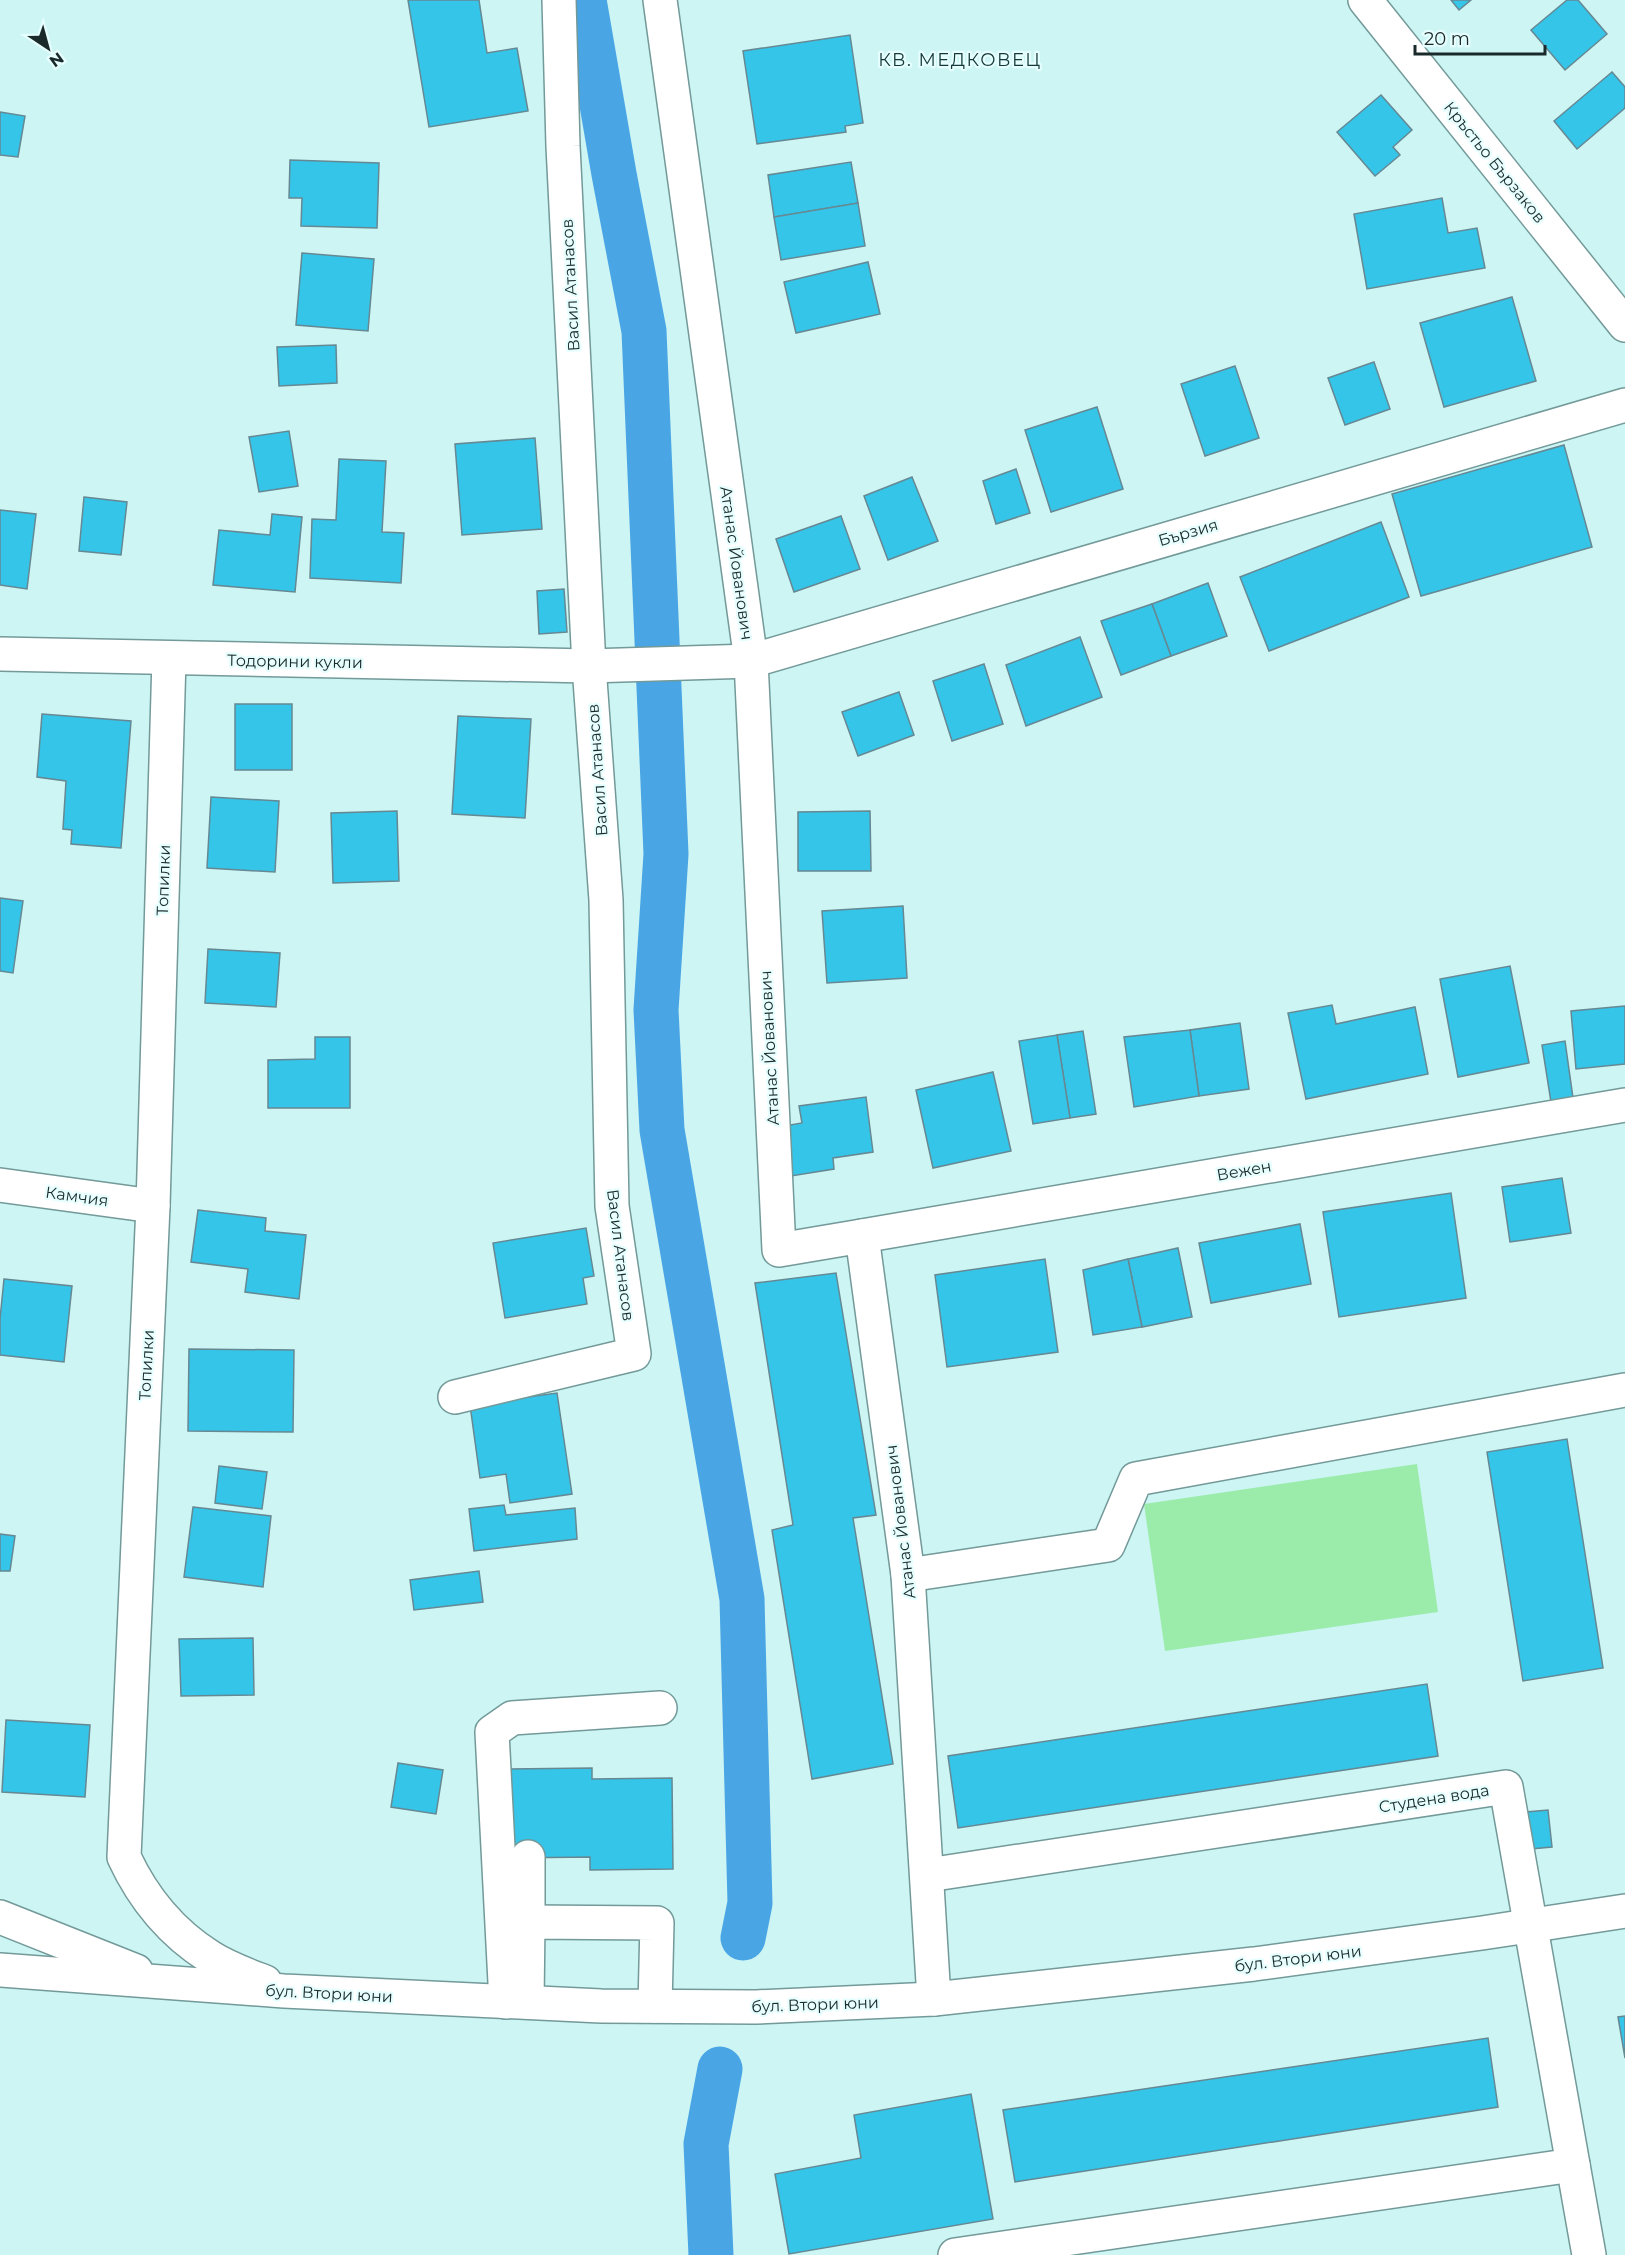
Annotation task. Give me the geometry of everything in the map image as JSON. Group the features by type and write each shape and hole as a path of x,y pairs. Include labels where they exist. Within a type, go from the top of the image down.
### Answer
{"street":[{"name":"Васил Атанасов","path":"455,1397 634,1354 612,1206 606,900 589,666 564,158 560,0"},
{"name":"Атанас Йованович","path":"660,0 751,661 779,1250 862,1236 908,1575 934,1999"},
{"name":"Кръстьо Бързаков","path":"1365,0 1625,325"},
{"name":"Бързия","path":"589,666 751,661 1625,405"},
{"name":"Тодорини кукли","path":"0,654 589,666"},
{"name":"Топилки","path":"170,659 153,1206 124,1857 136,1882 154,1908 182,1936 211,1958 284,1991"},
{"name":"Вежен","path":"862,1236 1625,1105"},
{"name":"Камчия","path":"0,1185 153,1206"},
{"path":"908,1575 1108,1545 1136,1479 1625,1390"},
{"path":"517,2002 492,1732 512,1718 660,1708"},
{"name":"Студена вода","path":"928,1875 1506,1787 1589,2255"},
{"path":"517,2002 528,1922 528,1857"},
{"name":"бул. Втори юни","path":"0,1970 284,1991 517,2002 756,2007 934,1999 1254,1964 1625,1911"},
{"path":"0,1917 166,1983"},
{"path":"528,1922 657,1923 655,2006"},
{"path":"955,2255 1573,2165"}],"green space":[{"path":"1417,1464 1438,1612 1165,1651 1144,1504"}],"building":[{"path":"408,0 479,0 487,53 517,48 528,111 429,127"},
{"path":"1451,0 1471,0 1459,10"},
{"path":"1567,0 1578,0 1607,34 1565,70 1531,30"},
{"path":"850,35 863,123 845,126 846,132 757,144 743,51"},
{"path":"1612,72 1625,87 1625,108 1577,149 1554,121"},
{"path":"1381,95 1412,130 1393,147 1400,155 1375,176 1337,132"},
{"path":"0,112 25,116 18,157 0,155"},
{"path":"290,160 379,163 377,228 301,226 302,198 289,198"},
{"path":"851,162 858,203 774,217 768,175"},
{"path":"1442,198 1448,233 1477,228 1485,268 1367,289 1354,214"},
{"path":"858,203 865,246 781,260 774,217"},
{"path":"302,253 374,259 368,331 296,325"},
{"path":"868,262 880,314 796,333 784,282"},
{"path":"1512,297 1536,381 1444,407 1420,323"},
{"path":"336,345 337,383 279,386 277,347"},
{"path":"1374,362 1390,409 1345,425 1328,378"},
{"path":"1235,366 1259,438 1205,456 1181,384"},
{"path":"1097,407 1123,489 1051,512 1025,430"},
{"path":"289,431 298,486 259,492 249,437"},
{"path":"535,438 542,529 462,535 455,444"},
{"path":"1564,445 1592,547 1421,596 1392,494"},
{"path":"339,459 386,461 382,532 404,533 401,583 310,578 312,519 336,520"},
{"path":"1016,469 1030,513 996,524 983,481"},
{"path":"912,477 938,541 888,560 864,496"},
{"path":"84,497 127,502 121,555 79,551"},
{"path":"0,510 36,514 27,589 0,585"},
{"path":"272,514 302,517 295,592 213,585 219,530 270,535"},
{"path":"841,516 860,569 794,592 776,539"},
{"path":"1381,522 1409,597 1269,651 1240,577"},
{"path":"1208,583 1227,636 1171,656 1152,604"},
{"path":"564,589 567,632 539,634 537,591"},
{"path":"1152,604 1171,656 1121,675 1101,621"},
{"path":"1080,637 1102,697 1026,726 1006,665"},
{"path":"984,664 1003,724 952,741 933,681"},
{"path":"899,692 914,735 858,756 842,712"},
{"path":"235,704 292,704 292,770 235,770"},
{"path":"42,714 131,721 121,848 71,844 72,830 63,829 66,781 37,777"},
{"path":"458,716 531,719 525,818 452,814"},
{"path":"211,797 279,801 275,872 207,868"},
{"path":"397,811 399,881 333,883 331,813"},
{"path":"870,811 871,871 798,871 798,812"},
{"path":"0,898 23,901 13,973 0,971"},
{"path":"903,906 907,978 827,983 822,911"},
{"path":"208,949 280,953 276,1007 205,1003"},
{"path":"1510,966 1529,1063 1458,1077 1440,979"},
{"path":"1332,1005 1336,1024 1415,1007 1428,1074 1306,1099 1288,1013"},
{"path":"1625,1006 1625,1064 1576,1069 1571,1011"},
{"path":"1240,1023 1249,1089 1199,1096 1190,1030"},
{"path":"1190,1030 1199,1096 1134,1107 1124,1037"},
{"path":"1083,1031 1096,1114 1070,1118 1057,1035"},
{"path":"1057,1035 1070,1118 1033,1124 1019,1041"},
{"path":"315,1037 350,1037 350,1108 268,1108 268,1060 315,1059"},
{"path":"1565,1041 1573,1098 1551,1102 1542,1045"},
{"path":"993,1072 1011,1151 933,1168 916,1090"},
{"path":"866,1097 873,1152 833,1158 834,1169 791,1176 784,1126 802,1123 799,1106"},
{"path":"1562,1178 1571,1233 1510,1242 1502,1187"},
{"path":"1451,1193 1466,1298 1339,1317 1323,1212"},
{"path":"198,1210 266,1218 265,1231 306,1235 299,1299 245,1292 248,1269 191,1262"},
{"path":"1300,1224 1311,1284 1211,1303 1199,1243"},
{"path":"586,1228 594,1276 583,1278 587,1304 505,1318 493,1243"},
{"path":"1178,1248 1192,1317 1142,1327 1128,1259"},
{"path":"1045,1259 1058,1352 947,1367 935,1275"},
{"path":"1128,1259 1142,1327 1093,1335 1083,1270"},
{"path":"836,1273 876,1515 853,1518 893,1764 812,1779 772,1530 793,1525 755,1283"},
{"path":"4,1279 72,1286 64,1362 0,1355 0,1319"},
{"path":"189,1349 294,1350 293,1432 188,1431"},
{"path":"557,1393 572,1494 510,1503 506,1474 480,1478 470,1405"},
{"path":"1567,1439 1603,1668 1523,1681 1487,1452"},
{"path":"219,1466 267,1472 262,1509 215,1503"},
{"path":"504,1505 506,1515 575,1508 577,1539 474,1551 469,1509"},
{"path":"193,1507 271,1516 263,1587 184,1577"},
{"path":"0,1534 15,1536 10,1571 0,1571"},
{"path":"479,1571 483,1602 414,1610 410,1580"},
{"path":"253,1638 254,1695 181,1696 179,1639"},
{"path":"1427,1684 1438,1756 958,1828 948,1756"},
{"path":"6,1720 90,1725 85,1797 2,1792"},
{"path":"398,1763 443,1770 436,1814 391,1807"},
{"path":"592,1768 592,1779 672,1778 673,1869 590,1870 590,1857 508,1858 507,1769"},
{"path":"1548,1810 1552,1847 1531,1849 1526,1812"},
{"path":"1625,2016 1625,2058 1618,2017"},
{"path":"1488,2038 1498,2107 1015,2182 1003,2110"},
{"path":"971,2094 993,2219 789,2254 775,2174 861,2158 854,2115"}],"waterway":[{"path":"584,0 644,331 666,854 656,1010 662,1130 742,1599 750,1903 743,1938"},
{"path":"711,2255 706,2144 720,2069"}],"district":[{"name":"КВ. МЕДКОВЕЦ","path":"960,60"}]}
